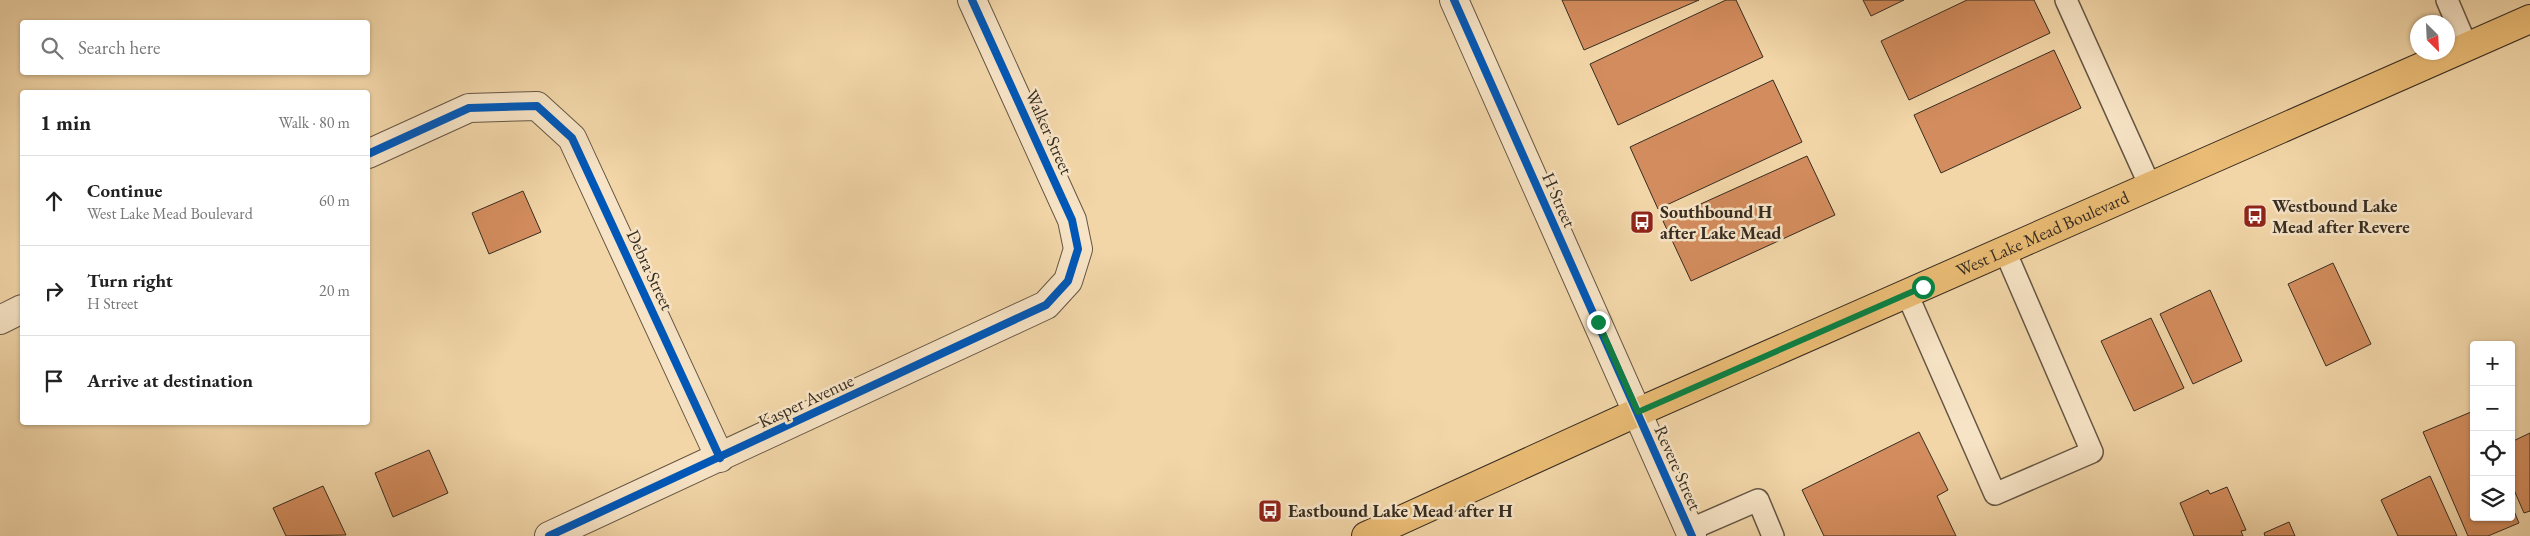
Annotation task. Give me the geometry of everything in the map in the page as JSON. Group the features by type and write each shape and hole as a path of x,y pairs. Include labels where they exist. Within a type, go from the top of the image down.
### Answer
{"main road":[{"name":"West Lake Mead Boulevard","path":"1366,536 1638,412 2530,19"}],"street":[{"name":"Walker Street","path":"972,0 1072,220 1078,250 1068,281"},
{"name":"H Street","path":"1454,0 1638,412"},
{"name":"Debra Street","path":"370,153 469,108 537,106 572,138 720,458"},
{"name":"Kasper Avenue","path":"549,536 1046,305 1068,281"},
{"path":"0,320 20,311"},
{"name":"Revere Street","path":"1638,412 1690,533"}],"lane":[{"path":"2066,0 2150,186"},
{"path":"2447,0 2467,47"},
{"path":"1907,294 1994,494 2092,452 2005,251"},
{"path":"1690,533 1758,500 1774,536"}],"building":[{"path":"1562,0 1699,0 1584,50"},
{"path":"1726,0 1736,0 1763,57 1618,125 1590,64"},
{"path":"1863,0 1904,0 1871,16"},
{"path":"1967,0 2034,0 2050,33 1909,100 1881,41"},
{"path":"2054,50 2081,108 1941,173 1914,115"},
{"path":"1773,80 1802,142 1658,209 1630,147"},
{"path":"1807,156 1835,215 1691,281 1663,221"},
{"path":"523,191 541,232 489,254 472,213"},
{"path":"2333,263 2371,344 2326,366 2288,284"},
{"path":"2210,290 2242,361 2193,384 2160,314"},
{"path":"2151,318 2184,388 2134,411 2101,341"},
{"path":"2470,412 2470,521 2515,521 2515,514 2519,523 2488,536 2468,536 2423,432"},
{"path":"1919,432 1948,490 1937,496 1956,536 1824,536 1802,490"},
{"path":"2530,433 2530,511 2524,513 2515,492 2515,440"},
{"path":"429,450 448,493 393,517 375,473"},
{"path":"2430,476 2457,536 2398,536 2381,500"},
{"path":"323,486 346,535 286,536 273,508"},
{"path":"2227,487 2246,530 2241,531 2243,536 2194,536 2180,503 2208,490 2210,494"},
{"path":"2289,522 2295,536 2265,536 2264,533"}],"cycle path":[{"path":"549,536 1046,305 1068,281 1078,249 1072,220 972,0"},
{"path":"1454,0 1692,536"},
{"path":"370,153 469,108 537,106 572,138 720,458"}],"place":[{"name":"Westbound Lake Mead after Revere","path":"2255,216"},
{"name":"Southbound H after Lake Mead","path":"1642,222"},
{"name":"Eastbound Lake Mead after H","path":"1270,511"}],"route":[{"path":"1598,322 1638,412 1923,287"}]}
